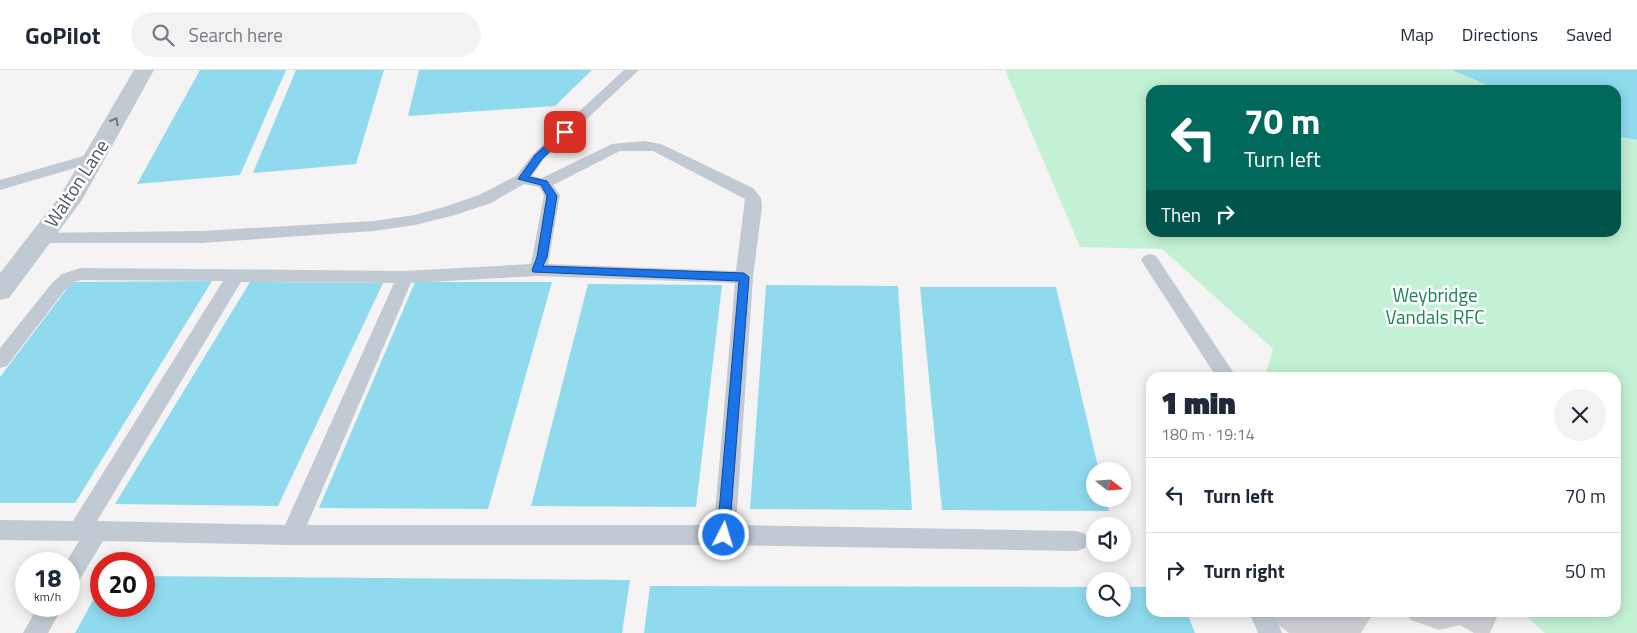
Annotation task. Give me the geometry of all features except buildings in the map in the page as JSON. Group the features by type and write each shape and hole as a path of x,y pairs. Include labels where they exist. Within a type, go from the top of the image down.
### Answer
{"street":[{"name":"Walton Lane","path":"0,291 70,200 144,70"}],"lane":[{"path":"41,237 201,236 374,226 415,220 449,211 484,199 522,179 538,157 632,70"},
{"path":"522,179 544,183 617,147 656,147 746,192 752,198 754,207 744,277 724,535"},
{"path":"0,185 94,158"},
{"path":"537,270 542,257 552,196 544,183"},
{"path":"1150,260 1224,372"},
{"path":"0,361 58,287 68,278 80,274 404,277 537,270 744,277"},
{"path":"79,552 88,531 236,275"},
{"path":"292,535 404,277"},
{"path":"0,530 292,535 724,535 1078,541"},
{"path":"35,633 45,617"},
{"path":"1263,617 1270,633"}],"green space":[{"name":"Weybridge Vandals RFC","path":"1005,70 1452,70 1486,85 1146,85 1146,237 1621,237 1621,137 1637,140 1637,633 1545,633 1527,617 1621,617 1621,372 1266,372 1273,349 1162,249 1080,247"}],"water":[{"path":"200,70 286,70 240,175 137,184"},
{"path":"296,70 384,70 356,164 253,173"},
{"path":"419,70 592,70 555,106 408,116"},
{"path":"1452,70 1637,70 1637,140 1621,137 1621,85 1486,85"},
{"path":"212,281 75,503 0,503 0,377 72,282"},
{"path":"250,282 383,283 278,506 115,504"},
{"path":"415,282 552,282 488,509 319,508"},
{"path":"588,284 722,285 696,507 531,506"},
{"path":"766,285 898,286 912,510 750,509"},
{"path":"920,287 1056,287 1097,462 1086,462 1086,508 1108,508 1109,511 942,510"},
{"path":"155,576 630,580 622,633 75,633 90,606 90,617 155,617"},
{"path":"650,586 1086,587 1086,617 1131,617 1131,587 1146,587 1146,617 1189,617 1195,633 644,633"}],"route":[{"path":"565,132 538,157 522,179 544,183 552,196 542,257 537,270 744,277 724,535"}]}
